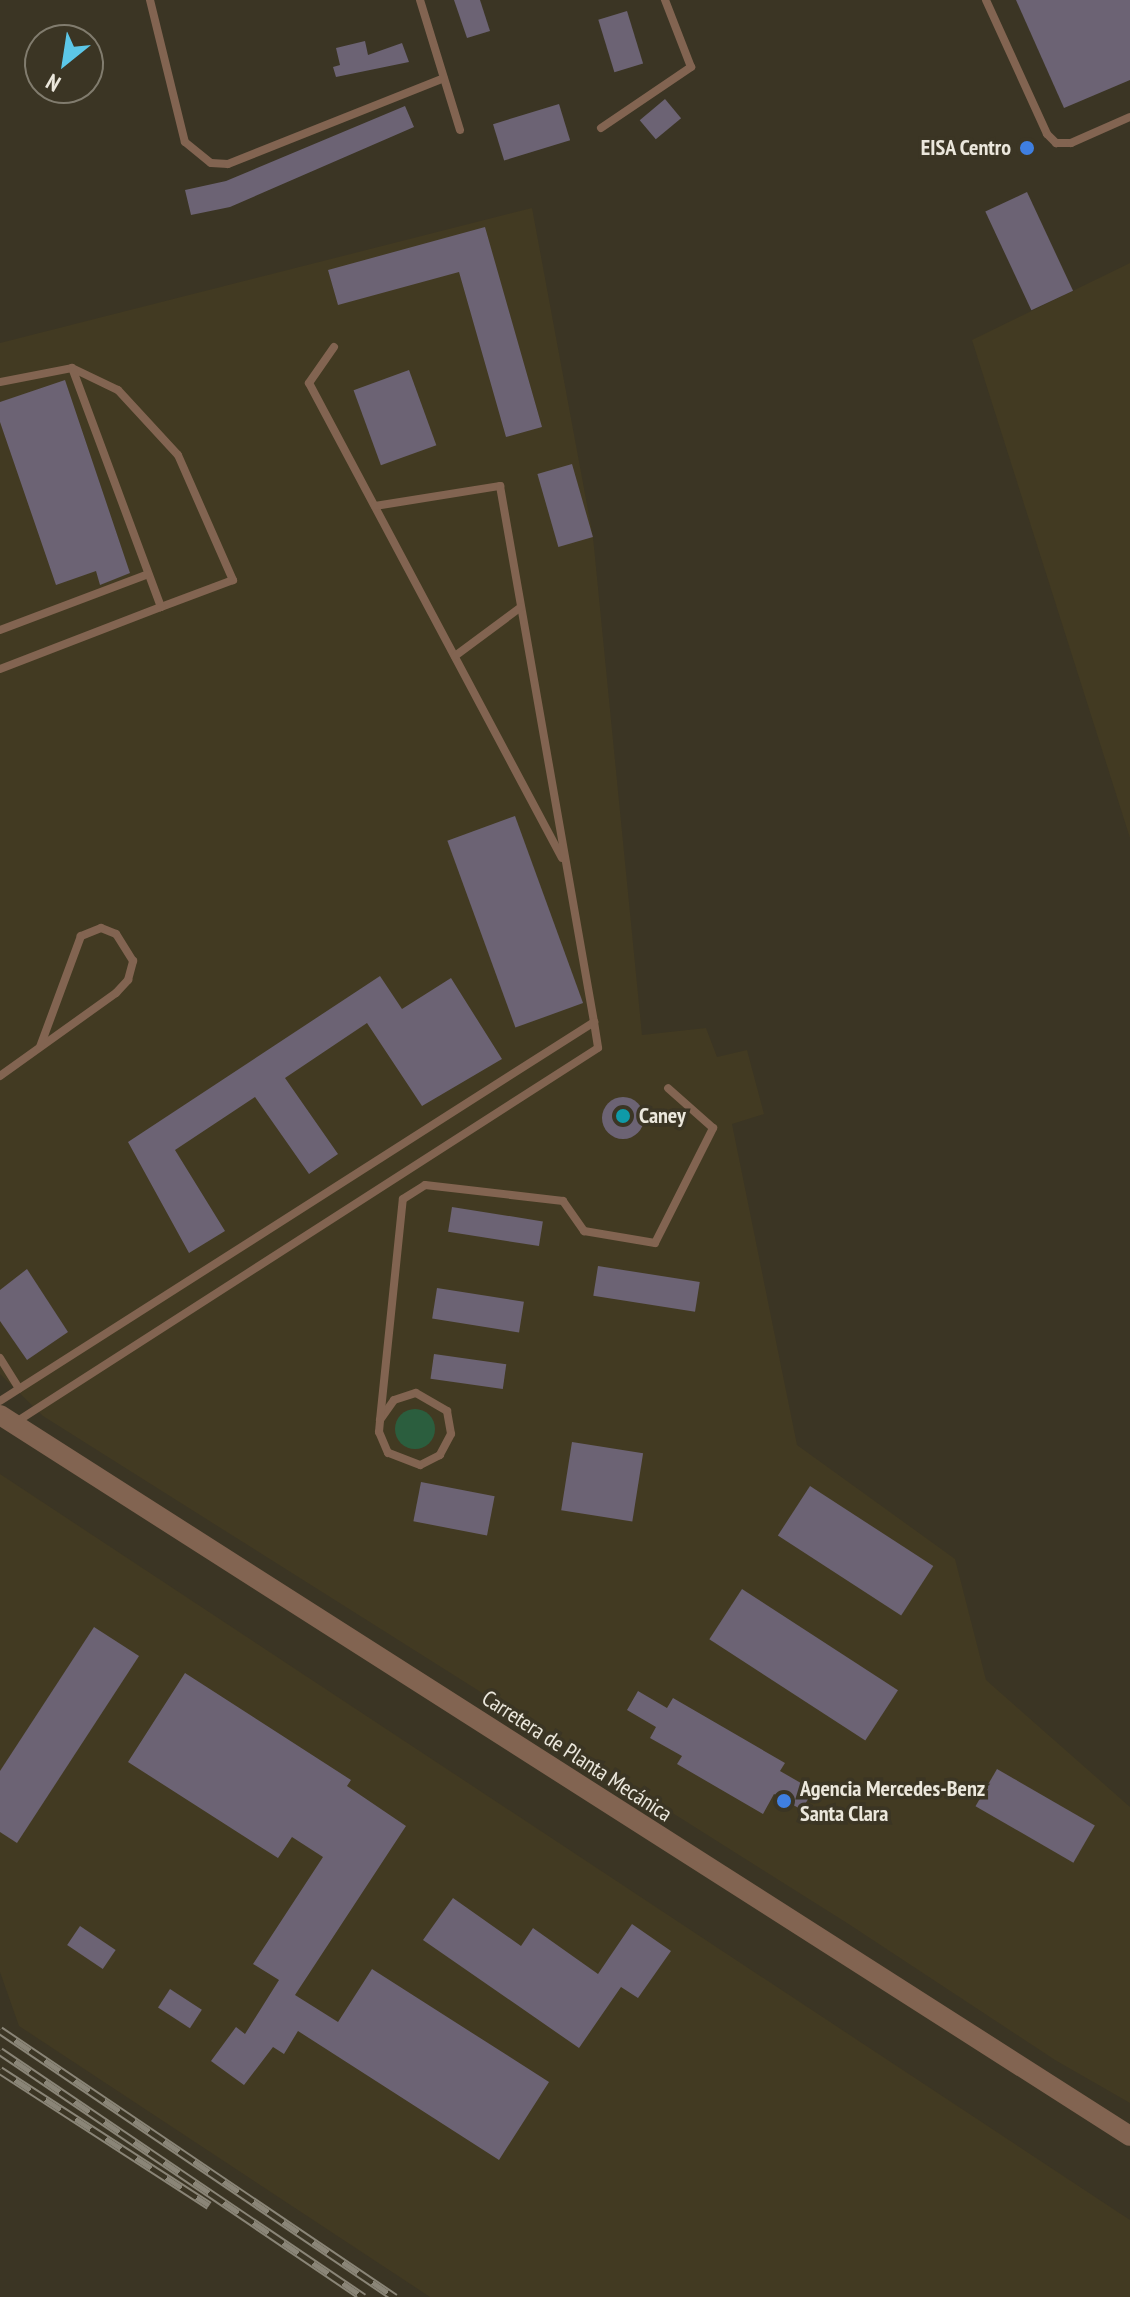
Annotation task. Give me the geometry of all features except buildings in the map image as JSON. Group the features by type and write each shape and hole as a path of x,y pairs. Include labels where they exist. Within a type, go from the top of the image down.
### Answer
{"street":[{"name":"Carretera de Planta Mecánica","path":"6,1420 1130,2136"}],"lane":[{"path":"150,0 185,142 211,163 228,164 444,78"},
{"path":"420,0 460,130"},
{"path":"601,128 691,67 665,0"},
{"path":"986,0 1047,134 1056,143 1071,143 1130,117"},
{"path":"334,347 309,383 566,866"},
{"path":"0,382 72,368 118,390 178,455 233,580 0,669"},
{"path":"72,368 161,607"},
{"path":"6,1420 598,1048 500,486 375,506"},
{"path":"0,630 148,574"},
{"path":"455,656 521,607"},
{"path":"0,1076 40,1047 128,980 133,961 116,934 101,928 81,936 40,1047"},
{"path":"0,1401 594,1022"},
{"path":"380,1420 394,1400 428,1395 447,1411 451,1434 431,1461 408,1464 388,1453 380,1420 403,1199 425,1185 563,1201 584,1231 655,1243 713,1128 668,1088"},
{"path":"0,1358 19,1389"}],"shaded area":[{"path":"532,208 593,537 642,1035 706,1028 717,1057 747,1050 764,1114 732,1124 797,1445 955,1559 986,1680 1130,1807 1130,2103 1055,2060 847,1923 43,1416 0,1374 0,343"},
{"path":"1130,263 1130,838 972,340"},
{"path":"0,1474 1130,2220 1130,2297 430,2297 19,2026 0,1972"}],"green space":[{"path":"415,1409 429,1415 435,1429 429,1443 415,1449 401,1443 395,1429 401,1415"}],"railway":[{"path":"0,2030 395,2297"},
{"path":"0,2051 363,2297"},
{"path":"0,2070 209,2205"}],"place":[{"name":"EISA Centro","path":"1027,148"},
{"name":"Caney","path":"623,1116"},
{"name":"Agencia Mercedes-Benz Santa Clara","path":"784,1801"}]}
